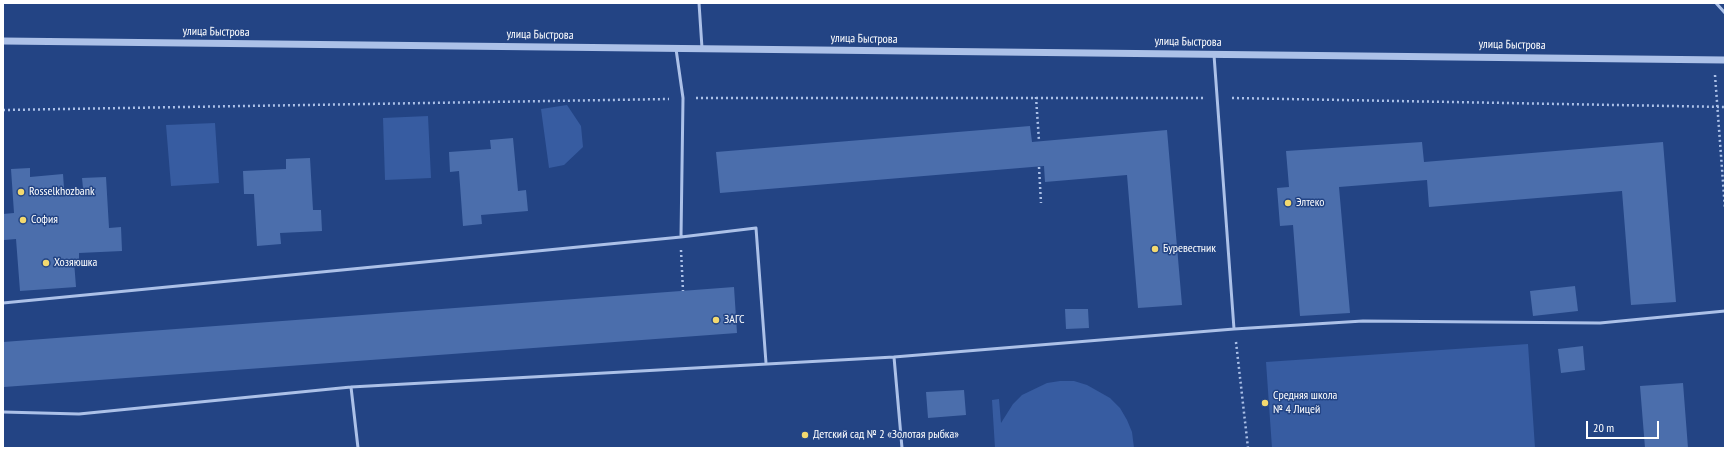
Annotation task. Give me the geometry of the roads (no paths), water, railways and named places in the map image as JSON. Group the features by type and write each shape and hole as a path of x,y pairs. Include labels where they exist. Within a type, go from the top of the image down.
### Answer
{"street":[{"name":"улица Быстрова","path":"3,41 1713,58 1725,60"}],"lane":[{"path":"699,3 702,48"},
{"path":"1716,3 1725,13"},
{"path":"676,48 683,98 681,237"},
{"path":"1214,53 1216,98 1234,329"},
{"path":"3,303 681,237 756,228 766,363"},
{"path":"3,412 79,414 351,387 894,357 1234,329 1363,321 1600,323 1725,311"},
{"path":"894,357 902,448"},
{"path":"351,387 358,448"}],"place":[{"name":"Rosselkhozbank","path":"21,192"},
{"name":"Элтеко","path":"1288,203"},
{"name":"София","path":"23,220"},
{"name":"Буревестник","path":"1155,249"},
{"name":"Хозяюшка","path":"46,263"},
{"name":"ЗАГС","path":"716,320"},
{"name":"Средняя школа № 4 Лицей","path":"1265,403"},
{"name":"Детский сад № 2 «Золотая рыбка»","path":"805,435"}]}
